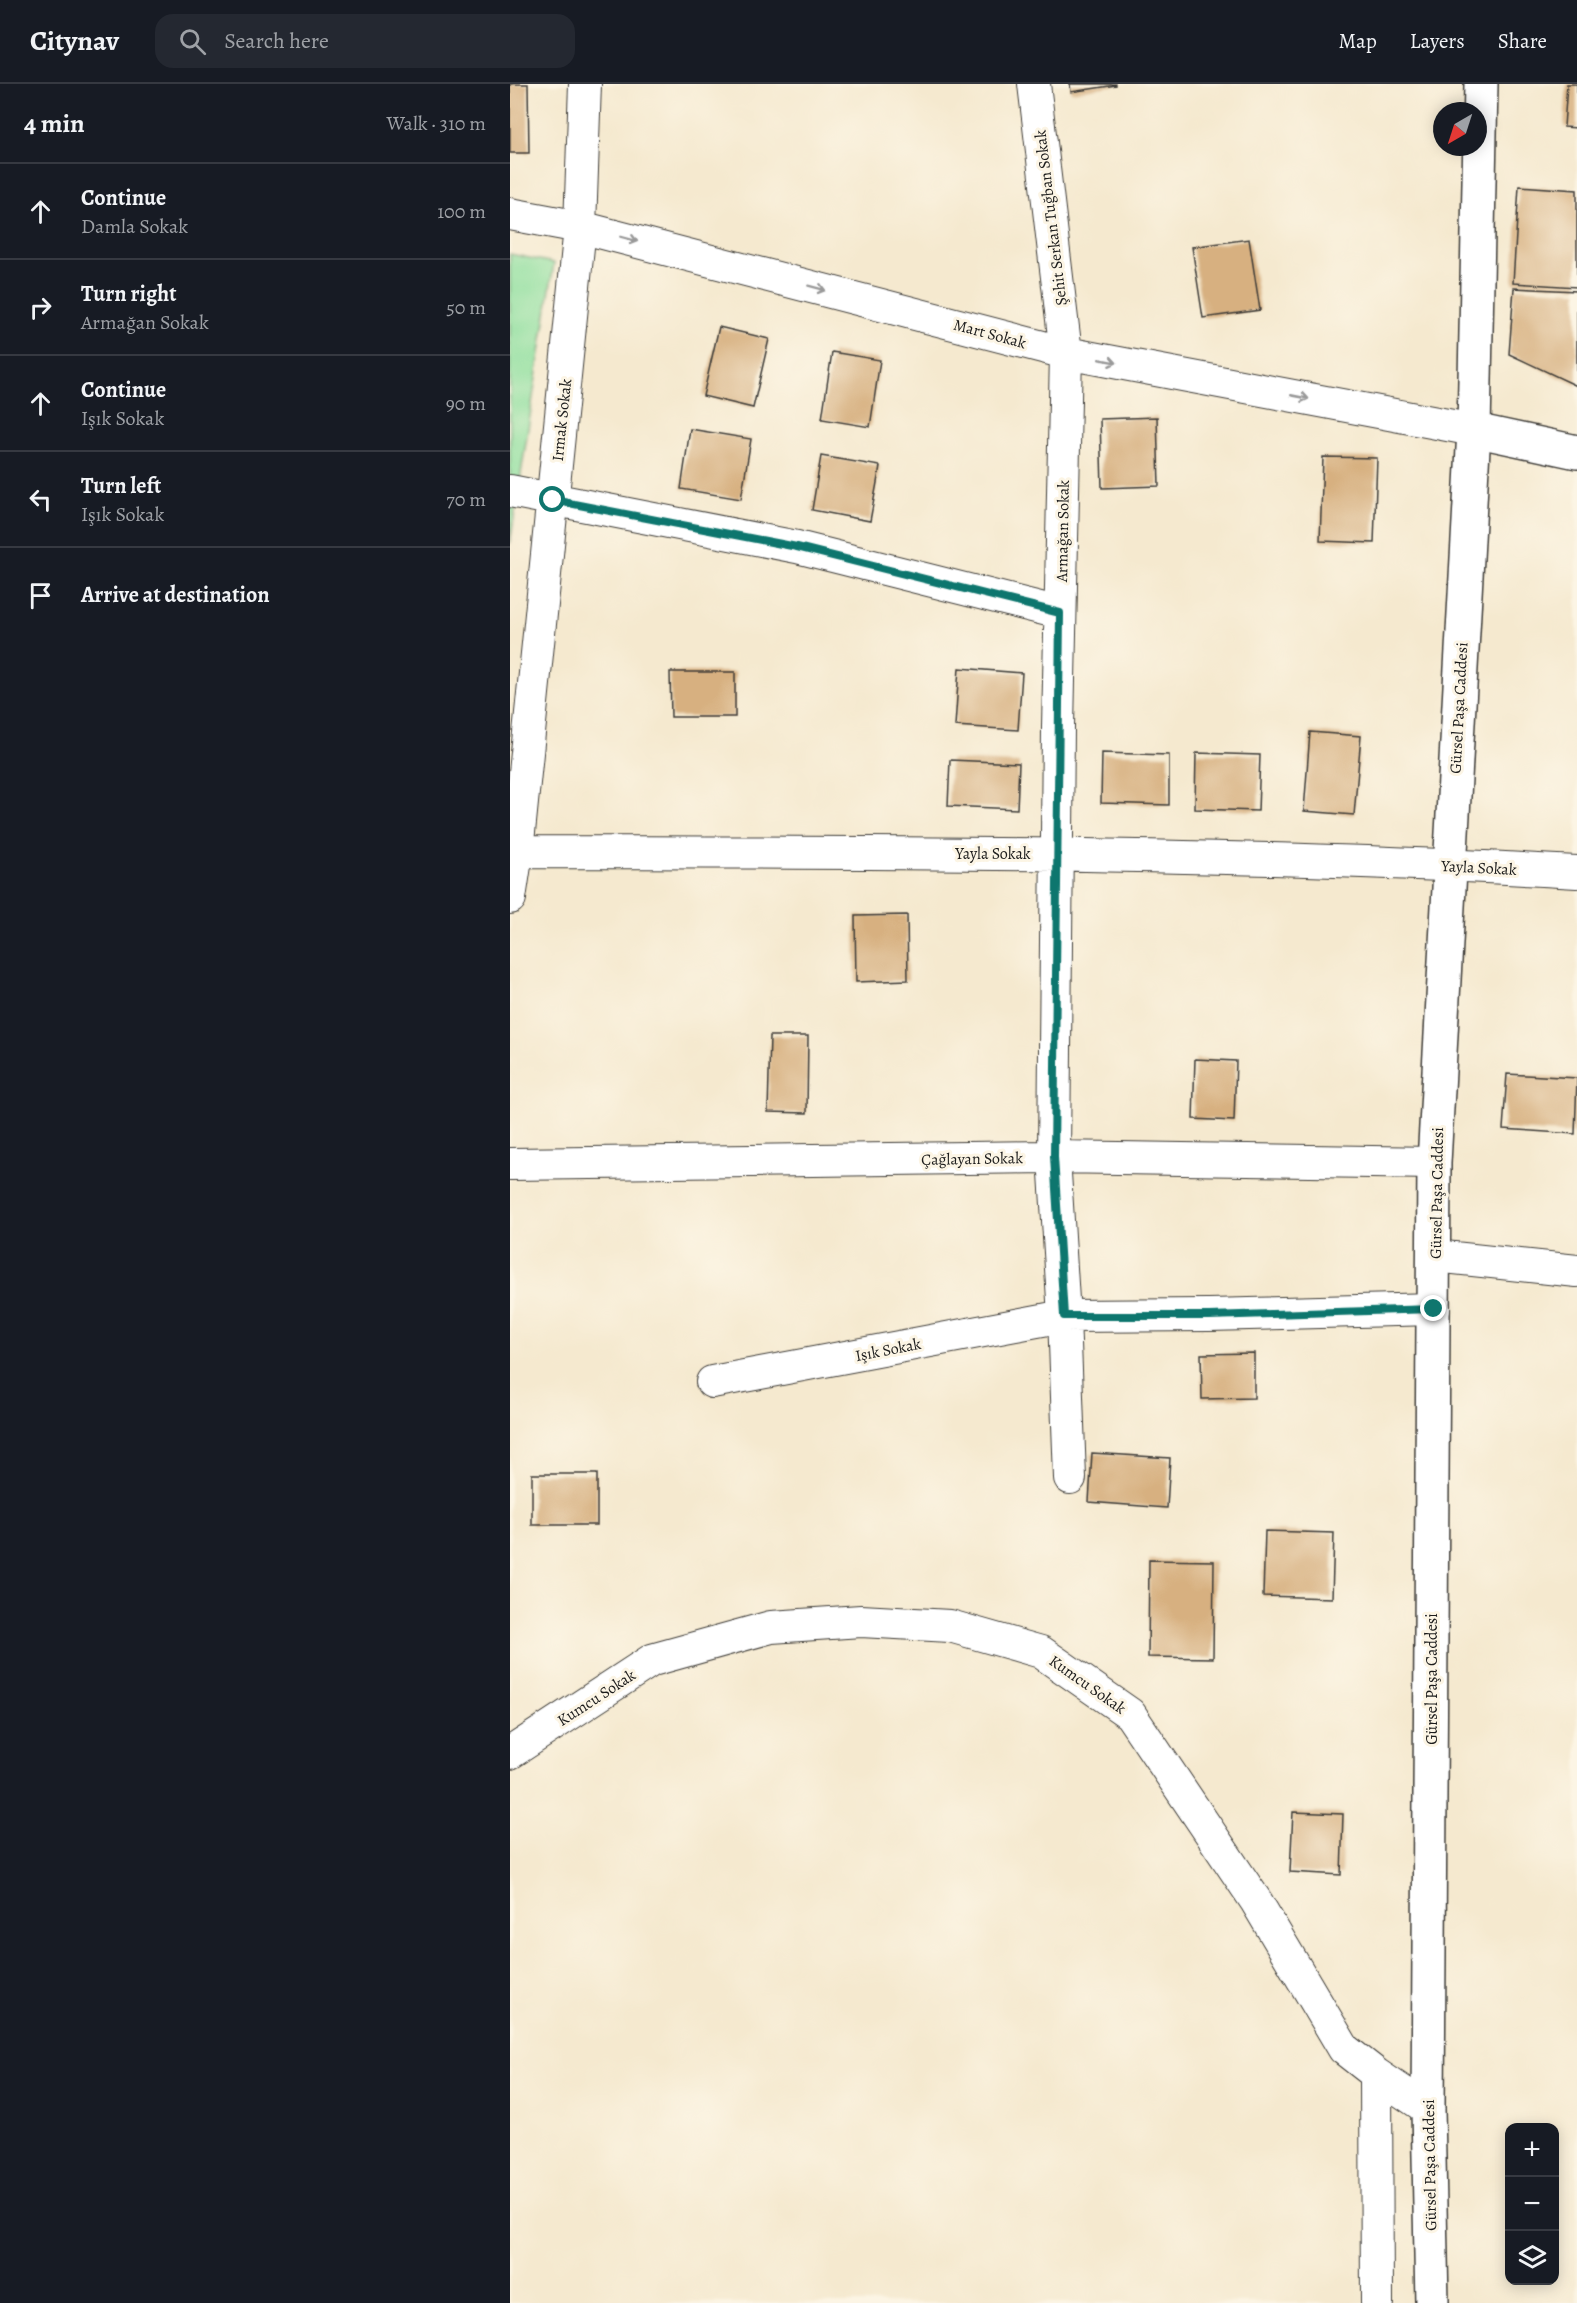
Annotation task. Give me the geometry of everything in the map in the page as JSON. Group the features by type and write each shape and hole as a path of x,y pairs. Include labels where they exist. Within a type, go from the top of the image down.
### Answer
{"main road":[{"name":"Gürsel Paşa Caddesi","path":"1432,2303 1428,2109 1434,1163 1474,430 1481,84"},
{"path":"1474,430 1577,452"}],"street":[{"name":"Irmak Sokak","path":"510,898 517,852 580,227 585,84"},
{"name":"Şehit Serkan Tuğban Sokak","path":"1034,84 1066,353"},
{"name":"Mart Sokak","path":"510,214 580,227 1066,353 1474,430"},
{"name":"Armağan Sokak","path":"1057,854 1066,353"},
{"path":"510,491 797,547 1060,613"},
{"name":"Yayla Sokak","path":"517,852 1057,854 1449,865 1577,872"},
{"path":"1057,854 1054,1157 1064,1316 1070,1478"},
{"name":"Çağlayan Sokak","path":"510,1164 1054,1157 1434,1163"},
{"path":"1435,1256 1577,1271"},
{"name":"Işık Sokak","path":"712,1382 1064,1316 1209,1316 1434,1309"},
{"name":"Kumcu Sokak","path":"510,1753 652,1660 771,1628 861,1621 950,1626 1041,1652 1130,1714 1256,1900 1344,2049 1428,2109"},
{"path":"1376,2074 1377,2303"}],"green space":[{"path":"510,254 554,263 510,544"}],"building":[{"path":"510,84 528,84 529,153 510,153"},
{"path":"1070,84 1116,84 1116,85 1071,92"},
{"path":"1567,84 1577,84 1577,128 1564,127"},
{"path":"1519,186 1577,190 1577,287 1513,283"},
{"path":"1249,239 1260,310 1203,318 1192,247"},
{"path":"1514,288 1577,291 1577,386 1509,354"},
{"path":"719,327 769,339 753,408 703,396"},
{"path":"832,352 880,360 870,427 822,419"},
{"path":"1157,417 1159,486 1102,488 1100,419"},
{"path":"690,429 751,439 741,499 681,489"},
{"path":"821,456 880,466 870,521 812,510"},
{"path":"1323,457 1377,458 1374,543 1320,541"},
{"path":"959,668 1022,673 1018,730 955,726"},
{"path":"670,672 735,672 735,717 671,717"},
{"path":"1310,732 1361,736 1354,815 1304,811"},
{"path":"1102,753 1169,755 1169,805 1101,803"},
{"path":"1196,753 1260,755 1258,811 1195,809"},
{"path":"950,760 1019,763 1017,809 948,806"},
{"path":"907,915 908,980 856,982 855,916"},
{"path":"770,1036 808,1036 807,1113 768,1112"},
{"path":"1195,1059 1236,1061 1234,1121 1193,1119"},
{"path":"1507,1074 1577,1078 1575,1134 1503,1129"},
{"path":"1254,1353 1254,1398 1202,1399 1201,1354"},
{"path":"1092,1453 1170,1458 1167,1508 1089,1502"},
{"path":"532,1474 597,1474 597,1525 532,1525"},
{"path":"1265,1531 1334,1533 1332,1598 1263,1596"},
{"path":"1149,1560 1214,1561 1213,1658 1148,1657"},
{"path":"1293,1812 1343,1814 1341,1875 1290,1872"}],"route":[{"path":"553,500 797,547 1060,613 1054,1157 1064,1316 1209,1316 1434,1309"}]}
